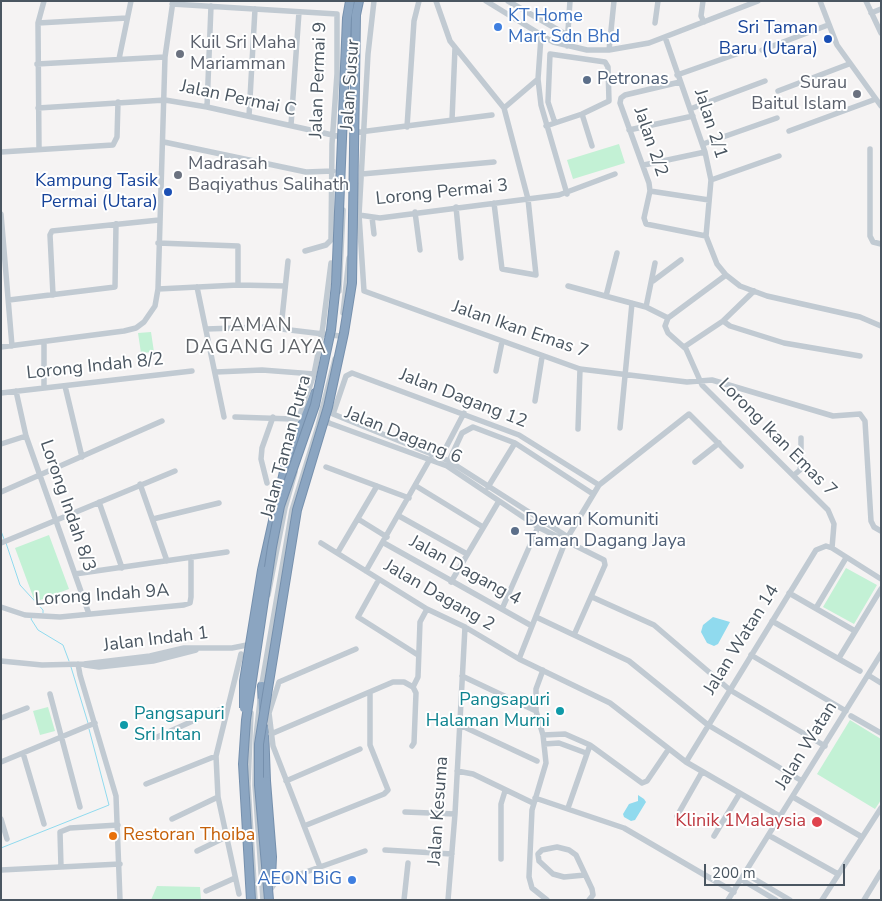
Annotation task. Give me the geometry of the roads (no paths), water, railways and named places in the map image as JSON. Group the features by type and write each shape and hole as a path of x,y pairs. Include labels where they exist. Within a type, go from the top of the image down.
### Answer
{"highway":[{"path":"251,900 243,764 246,720 280,506 315,405 331,330 336,284 347,18 350,1"},
{"path":"270,900 259,784 259,744 297,510 328,407 344,333 352,283 356,25 360,1"},
{"path":"246,720 244,681 262,570 285,467 324,372"},
{"path":"284,508 286,479 294,445"},
{"path":"262,686 266,781 272,857 270,900"}],"street":[{"path":"39,149 38,23 44,1"},
{"path":"119,59 131,1"},
{"name":"Jalan Taman Putra","path":"256,900 248,750 256,666 284,508 333,335 341,273 344,131 354,1"},
{"name":"Jalan Taman Putra","path":"264,900 254,785 256,736 262,686 292,510 318,426 340,336 348,279 352,133 360,1"},
{"name":"Jalan Susur","path":"364,291 359,215 363,132 374,1"},
{"path":"407,127 414,21 419,1"},
{"path":"436,1 455,48 504,108 528,199 537,272 534,275 504,271 501,266 494,203"},
{"path":"486,1 542,37 566,46 587,50 629,48 665,37 758,1"},
{"path":"502,11 508,1 567,35"},
{"path":"566,46 570,1"},
{"path":"609,50 614,1"},
{"path":"655,23 658,1"},
{"path":"703,1 701,16 704,22"},
{"path":"820,1 837,45 881,106"},
{"path":"866,1 881,33"},
{"path":"1,347 136,328 144,322 155,306 158,289 158,220 164,142 165,57 173,3 299,12 291,125"},
{"path":"208,107 211,6"},
{"path":"250,116 255,9"},
{"path":"871,13 881,9"},
{"name":"Jalan Permai 9","path":"299,12 335,13 338,20 334,135 332,144 331,240 326,245 305,251"},
{"path":"38,23 127,18"},
{"path":"762,50 828,24"},
{"path":"542,37 538,79 546,126 567,194"},
{"name":"Jalan 2/1","path":"665,37 703,144 712,180 706,236 711,252 726,275 740,286 754,291 860,317 881,326"},
{"path":"452,120 455,48"},
{"path":"586,59 587,50"},
{"path":"677,75 745,51"},
{"path":"546,126 555,123 582,114 609,102 607,64 550,54 548,102 555,123"},
{"path":"37,64 165,57"},
{"path":"778,91 849,64"},
{"path":"504,108 538,79"},
{"path":"690,109 765,81"},
{"name":"Jalan 2/2","path":"680,82 621,98 629,130 644,165 650,191 644,218 646,224 706,236"},
{"path":"789,132 876,98"},
{"name":"Jalan Permai C","path":"38,108 165,100 208,107 334,135 344,143"},
{"path":"1,152 113,145 117,138 118,102"},
{"path":"582,114 592,146"},
{"path":"352,133 492,115"},
{"path":"629,130 693,116"},
{"path":"703,144 777,118"},
{"path":"334,135 344,131"},
{"path":"164,142 306,172 333,171"},
{"path":"870,149 870,236 873,242 881,244"},
{"path":"644,165 705,152"},
{"path":"712,180 779,156"},
{"name":"Lorong Permai 3","path":"362,174 494,162"},
{"name":"Lorong Permai 3","path":"359,215 372,217 567,194 616,174"},
{"path":"650,191 709,200"},
{"path":"456,207 461,258"},
{"path":"415,212 420,250"},
{"path":"2,216 12,346"},
{"path":"372,217 374,234"},
{"path":"53,295 50,235 52,231 158,220"},
{"path":"9,300 115,287 116,224"},
{"path":"158,243 238,246 238,285"},
{"path":"606,296 617,253"},
{"path":"652,281 681,260"},
{"path":"281,328 288,261"},
{"path":"235,417 297,418 314,374 322,333 331,263"},
{"path":"646,307 655,263"},
{"path":"699,380 684,347 668,333 665,326 668,318 726,275"},
{"path":"158,289 238,285 286,286"},
{"path":"568,286 646,307 668,318"},
{"path":"197,287 224,417"},
{"name":"Jalan Ikan Emas 7","path":"364,291 542,357 580,369 687,382 712,380 833,416 860,414 864,417 871,521 874,527 881,530"},
{"path":"684,347 723,321 754,291"},
{"path":"620,428 632,303"},
{"path":"723,321 730,326 784,343 860,356"},
{"path":"206,329 252,326 340,336"},
{"path":"44,342 44,388"},
{"path":"496,371 502,342"},
{"path":"535,401 542,357"},
{"path":"578,429 580,369"},
{"path":"216,372 262,370 314,374"},
{"name":"Lorong Indah 8/2","path":"1,393 192,371"},
{"name":"Jalan Dagang 12","path":"441,458 333,414 346,376 352,373 519,435 599,485"},
{"name":"Lorong Ikan Emas 7","path":"699,380 832,516 834,531 832,548"},
{"path":"65,386 82,457"},
{"name":"Lorong Indah 8/3","path":"16,391 26,436 89,614"},
{"name":"Jalan Dagang 6","path":"321,413 329,423 447,466 538,527 561,540 567,539"},
{"path":"464,414 441,458 489,484 567,539 605,562 592,597 574,635"},
{"path":"518,659 567,539 582,517 599,485 689,414 741,466"},
{"path":"267,483 261,458 262,448 273,417"},
{"path":"1,492 162,421"},
{"name":"Jalan Dagang 6","path":"318,426 329,423"},
{"path":"449,461 462,433 473,427 516,443 593,494"},
{"name":"Lorong Indah 8/3","path":"1,444 26,436"},
{"path":"794,475 800,468 800,438"},
{"path":"485,491 516,443"},
{"path":"695,462 719,443"},
{"path":"366,571 384,543 430,459"},
{"path":"326,467 409,498"},
{"path":"1,543 175,471"},
{"path":"140,484 167,561"},
{"path":"338,552 377,486"},
{"path":"416,486 483,527"},
{"path":"451,582 499,501"},
{"path":"99,502 122,568"},
{"path":"153,520 219,504"},
{"path":"399,516 467,554"},
{"path":"358,519 387,537"},
{"path":"502,609 538,527"},
{"name":"Jalan Dagang 2","path":"321,543 338,552 378,581 427,609 465,627 518,659 610,703 668,750 702,772 781,817"},
{"name":"Jalan Dagang 4","path":"384,543 532,626"},
{"name":"Jalan Watan 14","path":"686,762 816,550 826,546 832,548"},
{"path":"832,548 881,579"},
{"path":"75,574 227,552"},
{"name":"Lorong Indah 9A","path":"1,607 36,617 45,617 184,605 190,603 191,557"},
{"path":"816,608 846,558"},
{"path":"378,581 358,617 418,655"},
{"path":"839,658 881,589"},
{"path":"789,593 855,631"},
{"path":"592,597 654,624 730,690 825,746"},
{"path":"412,746 414,743 416,693 414,687 418,677 420,622 427,609"},
{"path":"536,617 629,661 708,726 802,781"},
{"path":"772,621 860,671"},
{"name":"Jalan Kesuma","path":"448,900 455,814 465,627"},
{"name":"Jalan Indah 1","path":"1,661 42,665 81,664 150,656 184,648 240,648 261,640"},
{"path":"320,867 286,781 271,734 269,714 279,682 356,648"},
{"name":"Jalan Indah 1","path":"81,664 99,667 153,661 196,650 241,654"},
{"path":"239,894 228,836 218,797 216,756 241,654 256,666"},
{"name":"Jalan Watan","path":"728,900 770,836 881,654"},
{"path":"751,655 846,711"},
{"path":"81,664 80,675 116,796 120,900"},
{"path":"543,670 536,688 536,710 543,735 546,763 534,801 529,877 532,888 547,900"},
{"path":"868,675 881,683"},
{"path":"462,676 536,710"},
{"path":"271,734 393,682 404,682 414,687"},
{"path":"304,826 384,794 388,790 370,744 370,693"},
{"path":"50,694 63,737 80,807"},
{"path":"1,718 27,708"},
{"path":"155,738 215,711 228,709"},
{"path":"851,716 881,733"},
{"path":"1,762 95,723"},
{"path":"460,724 537,761"},
{"path":"543,735 565,734 590,745 640,782 645,783 668,750"},
{"path":"544,744 559,744 586,753"},
{"path":"568,808 590,745"},
{"path":"286,781 360,749"},
{"path":"24,753 44,824"},
{"path":"146,784 216,756"},
{"path":"457,771 473,774 505,791 534,801 568,808 624,828 734,892"},
{"path":"677,816 702,772"},
{"path":"500,859 501,804 505,791"},
{"path":"714,836 740,793"},
{"path":"172,819 218,797"},
{"path":"793,797 862,837"},
{"path":"822,900 881,808"},
{"path":"405,812 455,814"},
{"path":"1,819 7,839"},
{"path":"61,867 60,832 70,828 118,825"},
{"path":"197,851 228,836"},
{"path":"770,836 838,874"},
{"path":"585,875 564,877 553,874 539,861 538,854 542,850 557,847 569,850 576,855 592,889 593,895 589,900"},
{"path":"384,850 452,854"},
{"path":"264,900 275,883 365,851"},
{"path":"404,900 408,863"},
{"path":"1,870 120,864"},
{"path":"261,868 265,877 275,883"},
{"path":"864,900 881,872"},
{"path":"746,874 790,900"},
{"path":"206,891 235,878"},
{"path":"742,880 776,900"}],"water":[{"path":"713,617 730,622 718,644 714,646 707,643 701,632 703,625"},
{"path":"638,795 646,802 635,820 631,821 624,817 623,814 629,804 638,801"}],"waterway":[{"path":"1,531 4,539"},
{"path":"6,543 20,585 43,610 43,613"},
{"path":"32,617 31,619 38,630 63,645 69,661"},
{"path":"71,667 88,723"},
{"path":"1,848 109,805 89,729"}],"place":[{"name":"KT Home Mart Sdn Bhd","path":"498,27"},
{"name":"Sri Taman Baru (Utara)","path":"828,39"},
{"name":"Kuil Sri Maha Mariamman","path":"180,54"},
{"name":"Petronas","path":"587,80"},
{"name":"Surau Baitul Islam","path":"857,94"},
{"name":"Madrasah Baqiyathus Salihath","path":"178,175"},
{"name":"Kampung Tasik Permai (Utara)","path":"168,192"},
{"name":"Dewan Komuniti Taman Dagang Jaya","path":"515,531"},
{"name":"Pangsapuri Halaman Murni","path":"560,711"},
{"name":"Pangsapuri Sri Intan","path":"124,725"},
{"name":"Klinik 1Malaysia","path":"817,822"},
{"name":"Restoran Thoiba","path":"113,836"},
{"name":"AEON BiG","path":"352,880"}],"district":[{"name":"TAMAN DAGANG JAYA","path":"256,337"}]}
